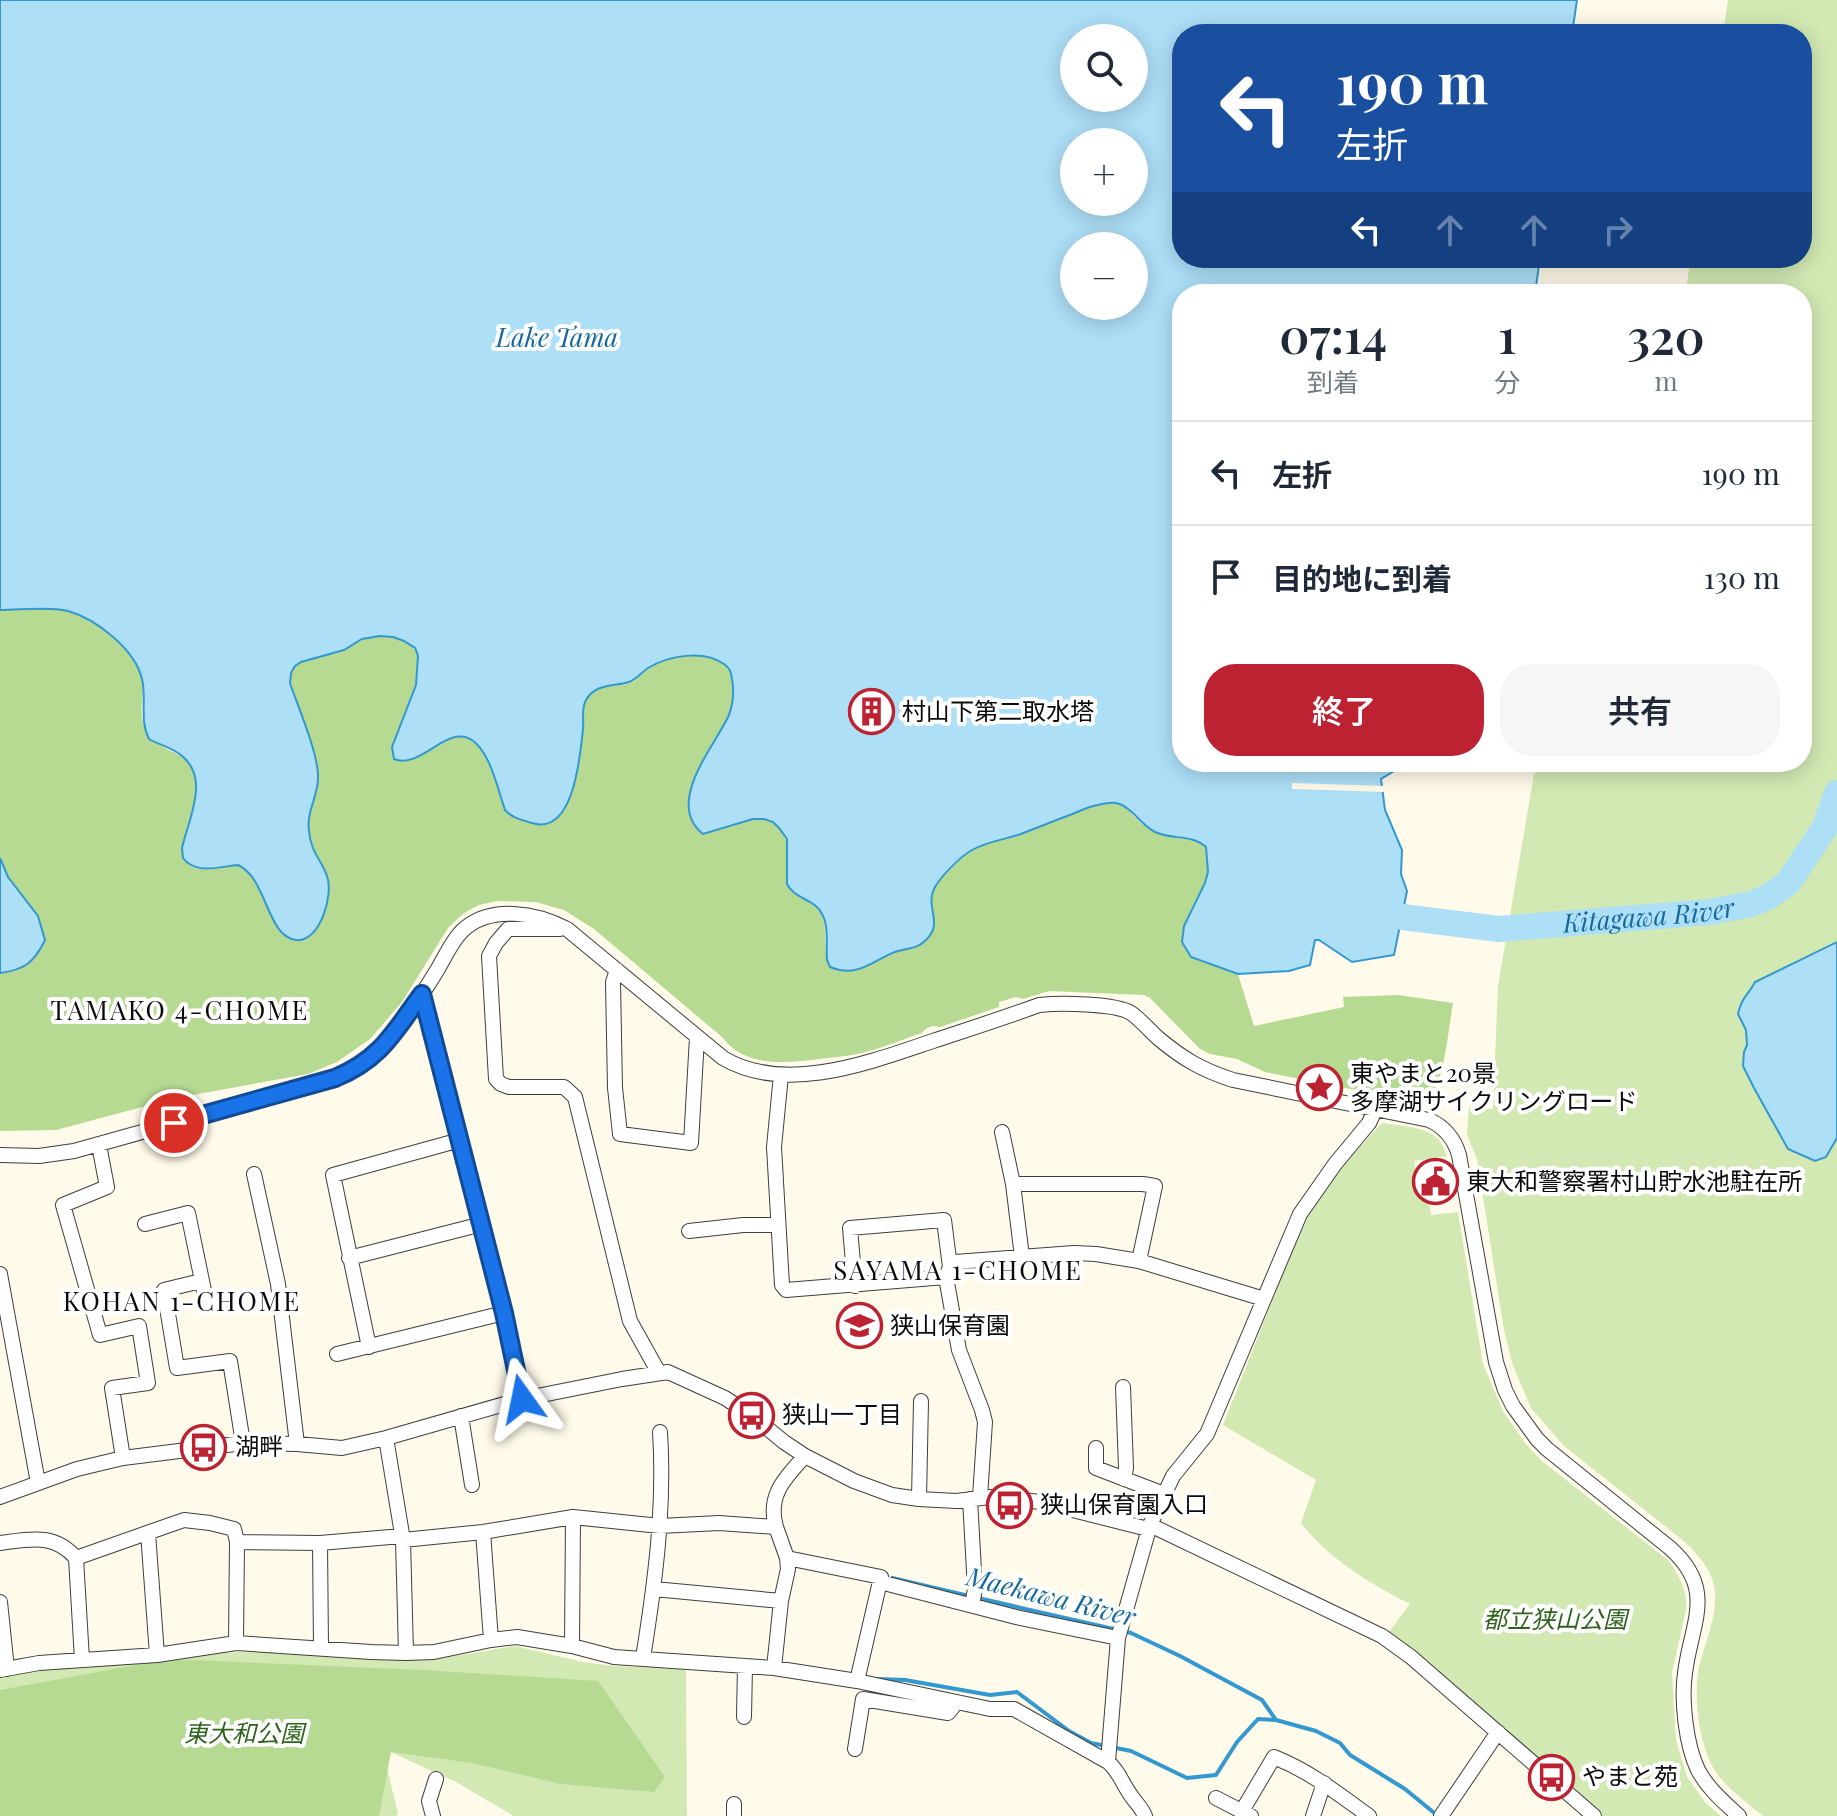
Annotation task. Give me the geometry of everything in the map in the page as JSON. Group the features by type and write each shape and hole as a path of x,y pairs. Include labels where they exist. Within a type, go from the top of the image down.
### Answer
{"street":[{"path":"0,1155 57,1154 99,1145 347,1073 379,1051 422,994 464,929 481,919 505,914 528,915 567,929 734,1065 761,1073 781,1075 848,1068 1039,1005 1095,1006 1129,1012 1177,1054 1210,1073 1424,1118 1447,1132 1456,1146 1496,1362 1505,1390 1537,1439 1561,1462 1679,1556 1691,1573 1698,1617 1684,1680 1689,1743 1699,1773 1739,1816"},
{"path":"567,929 508,929 489,956 496,1079 509,1087 564,1087 575,1097 630,1321 659,1373"},
{"path":"617,970 613,982 614,1058 620,1134 691,1143 697,1037"},
{"path":"422,994 504,1313 522,1399"},
{"path":"781,1075 774,1147 782,1285 786,1290 855,1286 948,1272 955,1262 1074,1253 1139,1261 1264,1299"},
{"path":"1145,1816 1115,1768 1109,1750 1119,1633 1149,1527 1173,1476 1207,1434 1300,1214 1369,1123 1376,1108"},
{"path":"1002,1132 1013,1184 1022,1257"},
{"path":"369,1347 333,1175 460,1140"},
{"path":"99,1145 107,1187 63,1205 100,1335 139,1326 148,1383 112,1388 123,1458"},
{"path":"254,1174 278,1284 297,1444"},
{"path":"1013,1184 1155,1186 1139,1261"},
{"path":"145,1224 188,1213 207,1305"},
{"path":"855,1286 850,1228 944,1220 959,1350 985,1422 975,1498 973,1598"},
{"path":"349,1258 482,1224"},
{"path":"689,1231 778,1225"},
{"path":"0,1277 38,1483"},
{"path":"201,1281 164,1290 177,1368 230,1361 243,1443"},
{"path":"337,1354 504,1313"},
{"path":"0,1497 77,1469 123,1458 243,1443 342,1448 522,1399 668,1372 725,1398 805,1456 854,1481 892,1495 919,1499 956,1501 1011,1498 1041,1502 1149,1527 1382,1636 1411,1657 1594,1816"},
{"path":"1123,1387 1124,1479"},
{"path":"919,1499 921,1401"},
{"path":"461,1416 472,1485"},
{"path":"643,1658 660,1526 660,1432"},
{"path":"386,1438 402,1538 406,1653"},
{"path":"1096,1448 1096,1468 1164,1494"},
{"path":"774,1668 781,1601 788,1569 772,1514 778,1488 805,1456"},
{"path":"237,1542 320,1543 483,1532 573,1517 660,1526 719,1523 776,1527"},
{"path":"572,1646 573,1517"},
{"path":"76,1558 184,1520 234,1529 237,1542 236,1643"},
{"path":"483,1532 491,1640"},
{"path":"148,1533 157,1655"},
{"path":"0,1543 52,1540 65,1546 76,1558 82,1660"},
{"path":"320,1543 321,1648"},
{"path":"787,1558 881,1577 857,1681"},
{"path":"880,1582 973,1598 1016,1617 1119,1633"},
{"path":"654,1589 781,1601"},
{"path":"0,1602 3,1669 39,1663 157,1655 236,1643 406,1653 434,1652 517,1637 614,1657 774,1668 857,1681 990,1709 1014,1709 1109,1750"},
{"path":"744,1717 745,1666"},
{"path":"855,1749 863,1699 948,1713 957,1702"},
{"path":"1443,1814 1498,1732"},
{"path":"1216,1798 1247,1814 1274,1757 1324,1783 1369,1816"},
{"path":"433,1816 429,1801 436,1779"},
{"path":"1313,1816 1324,1783"}],"green space":[{"path":"1728,0 1837,0 1837,1816 1763,1816 1730,1789 1714,1769 1704,1747 1697,1692 1699,1667 1714,1610 1711,1576 1685,1542 1564,1446 1531,1408 1513,1366 1504,1330 1477,1159 1467,1135 1469,1107 1493,1109 1498,986 1534,774 1812,772 1812,284 1687,284 1689,268 1812,268 1812,24 1724,24"},
{"path":"0,610 66,611 92,622 114,637 132,657 142,680 144,725 162,746 191,765 197,778 195,800 184,841 187,862 205,870 238,865 255,882 280,928 296,940 310,936 319,924 328,880 312,849 308,831 318,777 311,743 290,683 293,670 299,663 338,653 370,638 393,637 408,644 416,652 418,672 392,747 432,746 454,737 465,738 474,743 489,763 505,810 534,824 575,779 583,708 591,694 602,687 628,684 665,661 685,656 705,656 728,667 733,680 729,715 732,826 763,819 773,822 780,829 788,848 791,891 820,912 827,960 831,967 855,969 915,948 935,922 932,891 968,852 1098,804 1116,803 1142,824 1171,836 1190,838 1206,847 1208,872 1205,884 1190,911 1191,957 1238,974 1254,1026 1344,1007 1343,997 1398,995 1453,1003 1439,1081 1429,1099 1417,1102 1265,1072 1237,1059 1200,1049 1144,995 1049,991 999,1002 999,1007 940,1027 930,1027 922,1033 865,1052 780,1062 754,1059 731,1047 594,929 564,910 536,902 497,901 464,913 448,928 402,1002 370,1039 337,1062 308,1074 176,1098 56,1130 0,1131 0,973 15,971 34,960 32,907 8,877 0,858"},
{"name":"都立狭山公園","path":"1382,1123 1431,1133 1445,1151 1447,1156 1414,1161 1421,1197 1428,1196 1431,1215 1458,1212 1483,1364 1503,1411 1542,1461 1669,1561 1679,1578 1686,1610 1672,1673 1676,1740 1687,1777 1706,1803 1721,1816 1603,1816 1406,1645 1388,1633 1410,1604 1351,1570 1324,1548 1301,1523 1316,1480 1223,1425 1305,1218 1334,1174"},
{"name":"東大和公園","path":"515,1646 583,1662 686,1669 687,1816 514,1816 456,1782 382,1748 398,1813 396,1816 0,1816 0,1678 35,1671 237,1652 432,1660"},
{"name":"東大和公園","path":"168,1659 598,1681 665,1777 654,1792 561,1784 472,1763 391,1752 379,1816 0,1816 0,1690"}],"water":[{"name":"Lake Tama","path":"0,0 1577,0 1573,24 1172,24 1172,268 1539,268 1536,284 1172,284 1172,772 1392,772 1381,779 1385,810 1402,850 1401,874 1407,891 1394,955 1352,962 1315,940 1310,965 1289,971 1238,974 1191,957 1182,942 1184,926 1205,883 1208,872 1206,847 1195,840 1155,832 1126,808 1112,803 1089,807 972,850 940,879 934,889 931,902 934,927 923,943 889,954 858,969 849,971 830,967 826,924 822,914 787,884 787,839 779,828 773,822 753,819 703,834 692,821 690,791 731,706 732,677 724,664 716,659 696,656 665,660 632,681 605,686 590,695 584,707 577,774 566,806 557,818 546,824 532,823 514,817 505,810 486,757 475,742 464,737 453,738 418,757 394,759 392,747 416,685 418,656 415,648 404,641 380,636 362,639 344,650 301,662 291,673 290,683 312,744 317,768 317,785 309,817 310,839 329,884 327,905 318,926 305,939 296,940 278,929 256,882 248,872 238,865 194,867 183,858 182,848 195,797 194,773 178,753 149,739 144,724 142,679 123,646 90,621 60,610 0,610"},
{"path":"0,858 8,877 38,916 45,940 27,964 0,973"},
{"path":"1837,942 1837,1138 1826,1157 1815,1161 1788,1149 1754,1088 1743,1066 1746,1030 1738,1014 1755,982"}],"pier":[{"path":"1292,783 1386,786 1386,792 1292,789"}],"waterway":[{"name":"Kitagawa River","path":"1402,917 1499,929 1710,912 1751,904 1788,883 1825,827 1837,793"},
{"name":"Maekawa River","path":"892,1578 969,1596"},
{"name":"Maekawa River","path":"978,1598 1131,1633 1262,1700 1276,1720"},
{"name":"Maekawa River","path":"878,1679 905,1680 990,1695 1017,1692 1069,1731 1091,1743 1131,1751 1187,1778 1216,1775 1237,1742 1258,1719 1276,1720 1316,1731 1340,1743 1350,1755 1405,1789 1438,1816"}],"place":[{"name":"村山下第二取水塔","path":"871,712"},
{"name":"東やまと20景 多摩湖サイクリングロード","path":"1319,1088"},
{"name":"東大和警察署村山貯水池駐在所","path":"1435,1182"},
{"name":"狭山保育園","path":"859,1326"},
{"name":"狭山一丁目","path":"751,1415"},
{"name":"湖畔","path":"204,1447"},
{"name":"狭山保育園入口","path":"1009,1505"},
{"name":"やまと苑","path":"1551,1777"}],"district":[{"name":"TAMAKO 4-CHOME","path":"180,1011"},
{"name":"SAYAMA 1-CHOME","path":"958,1271"},
{"name":"KOHAN 1-CHOME","path":"182,1302"}],"route":[{"path":"174,1123 335,1078 357,1067 379,1051 422,994 504,1313 522,1399"}]}
